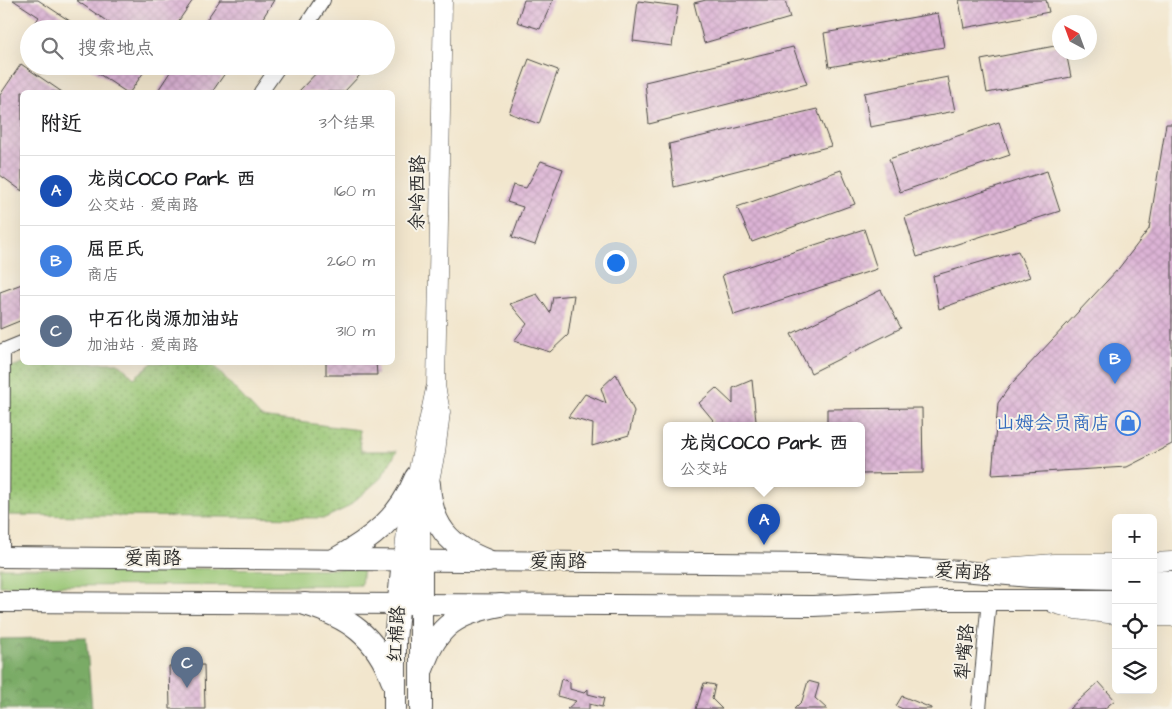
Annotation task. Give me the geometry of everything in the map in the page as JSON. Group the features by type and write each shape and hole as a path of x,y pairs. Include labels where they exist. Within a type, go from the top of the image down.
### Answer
{"main road":[{"path":"334,560 354,549 383,527 423,481"},
{"path":"423,481 434,518 444,532 469,553 488,561"},
{"name":"爱南路","path":"1,557 818,564 962,571 1030,577 1112,580"},
{"name":"红棉路","path":"412,560 409,604 420,675 421,709"},
{"path":"1157,580 1172,581"},
{"name":"爱南路","path":"0,602 814,606 989,599 1112,600"},
{"path":"1157,600 1172,600"},
{"path":"305,604 331,612 363,633 387,666 395,698"},
{"name":"红棉路","path":"395,698 394,640 409,604"},
{"path":"420,675 427,654 446,626 461,615 502,605"}],"street":[{"path":"310,20 323,0"},
{"name":"余岭西路","path":"412,560 407,521 423,481 436,386 443,0"},
{"path":"262,90 273,75"},
{"path":"1,557 1,351 20,345"},
{"path":"1157,562 1172,561"},
{"path":"962,571 1031,564 1112,563"},
{"name":"犁嘴路","path":"979,709 989,599"},
{"path":"1032,599 1076,610 1112,614"},
{"path":"1157,617 1172,617"}],"green space":[{"path":"20,364 120,365 134,378 150,365 213,365 261,417 359,430 361,451 397,451 381,478 346,508 325,518 0,515 0,371"},
{"path":"0,568 363,569 361,585 0,586"},
{"path":"86,637 92,709 0,709 0,639"}],"building":[{"path":"13,0 38,0 68,20 37,20 39,17"},
{"path":"76,0 193,0 179,20 105,20"},
{"path":"220,0 274,0 262,20 206,20"},
{"path":"524,0 553,0 540,29 517,22"},
{"path":"706,0 785,0 790,18 704,43 694,3"},
{"path":"959,0 1046,0 1049,12 964,28"},
{"path":"638,1 678,6 672,46 633,41"},
{"path":"938,13 944,47 829,67 824,33"},
{"path":"793,47 807,84 649,124 645,82"},
{"path":"1052,47 1052,60 1068,60 1071,77 987,93 981,60"},
{"path":"529,59 558,70 539,124 509,113"},
{"path":"20,65 20,75 37,75 59,90 20,90 20,190 0,175 0,95"},
{"path":"100,75 142,75 131,90 123,90"},
{"path":"168,75 224,75 213,90 158,90"},
{"path":"314,75 360,75 346,90 300,90"},
{"path":"948,77 955,111 870,127 864,93"},
{"path":"817,109 831,146 674,187 669,144"},
{"path":"999,122 1010,155 900,192 889,159"},
{"path":"1166,124 1172,124 1172,444 1127,467 992,475 998,403 1012,383 1119,268 1149,229"},
{"path":"541,161 563,169 535,245 512,237 523,207 507,202 513,185 526,188"},
{"path":"841,170 855,204 752,242 737,207"},
{"path":"1047,171 1060,211 917,257 905,217"},
{"path":"864,229 877,269 734,315 722,275"},
{"path":"1018,251 1030,277 939,309 933,276"},
{"path":"20,285 20,321 0,329 0,292"},
{"path":"881,290 901,328 811,373 791,334"},
{"path":"537,294 550,313 553,297 574,295 568,335 550,352 514,341 527,324 510,304"},
{"path":"326,365 376,365 377,375 326,375"},
{"path":"616,374 634,411 629,435 592,446 593,424 568,417 585,394 606,403 601,388"},
{"path":"752,380 755,422 712,422 713,420 699,403 716,388 733,404 733,388"},
{"path":"922,408 923,473 865,474 865,422 827,422 827,409"},
{"path":"204,665 205,709 170,709 169,666"},
{"path":"561,679 570,682 570,689 584,693 588,689 588,694 604,698 602,707 589,704 589,709 567,709 576,701 557,696"},
{"path":"808,681 819,684 815,698 827,709 794,709 802,701"},
{"path":"1099,682 1115,700 1104,709 1069,709"},
{"path":"704,683 715,685 712,699 722,709 696,709"},
{"path":"902,696 931,709 903,709 896,706"}],"place":[{"name":"屈臣氏","path":"1115,384"},
{"name":"山姆会员商店","path":"1128,423"},
{"name":"龙岗COCO Park 西","path":"764,545"},
{"name":"中石化岗源加油站","path":"187,688"}]}
